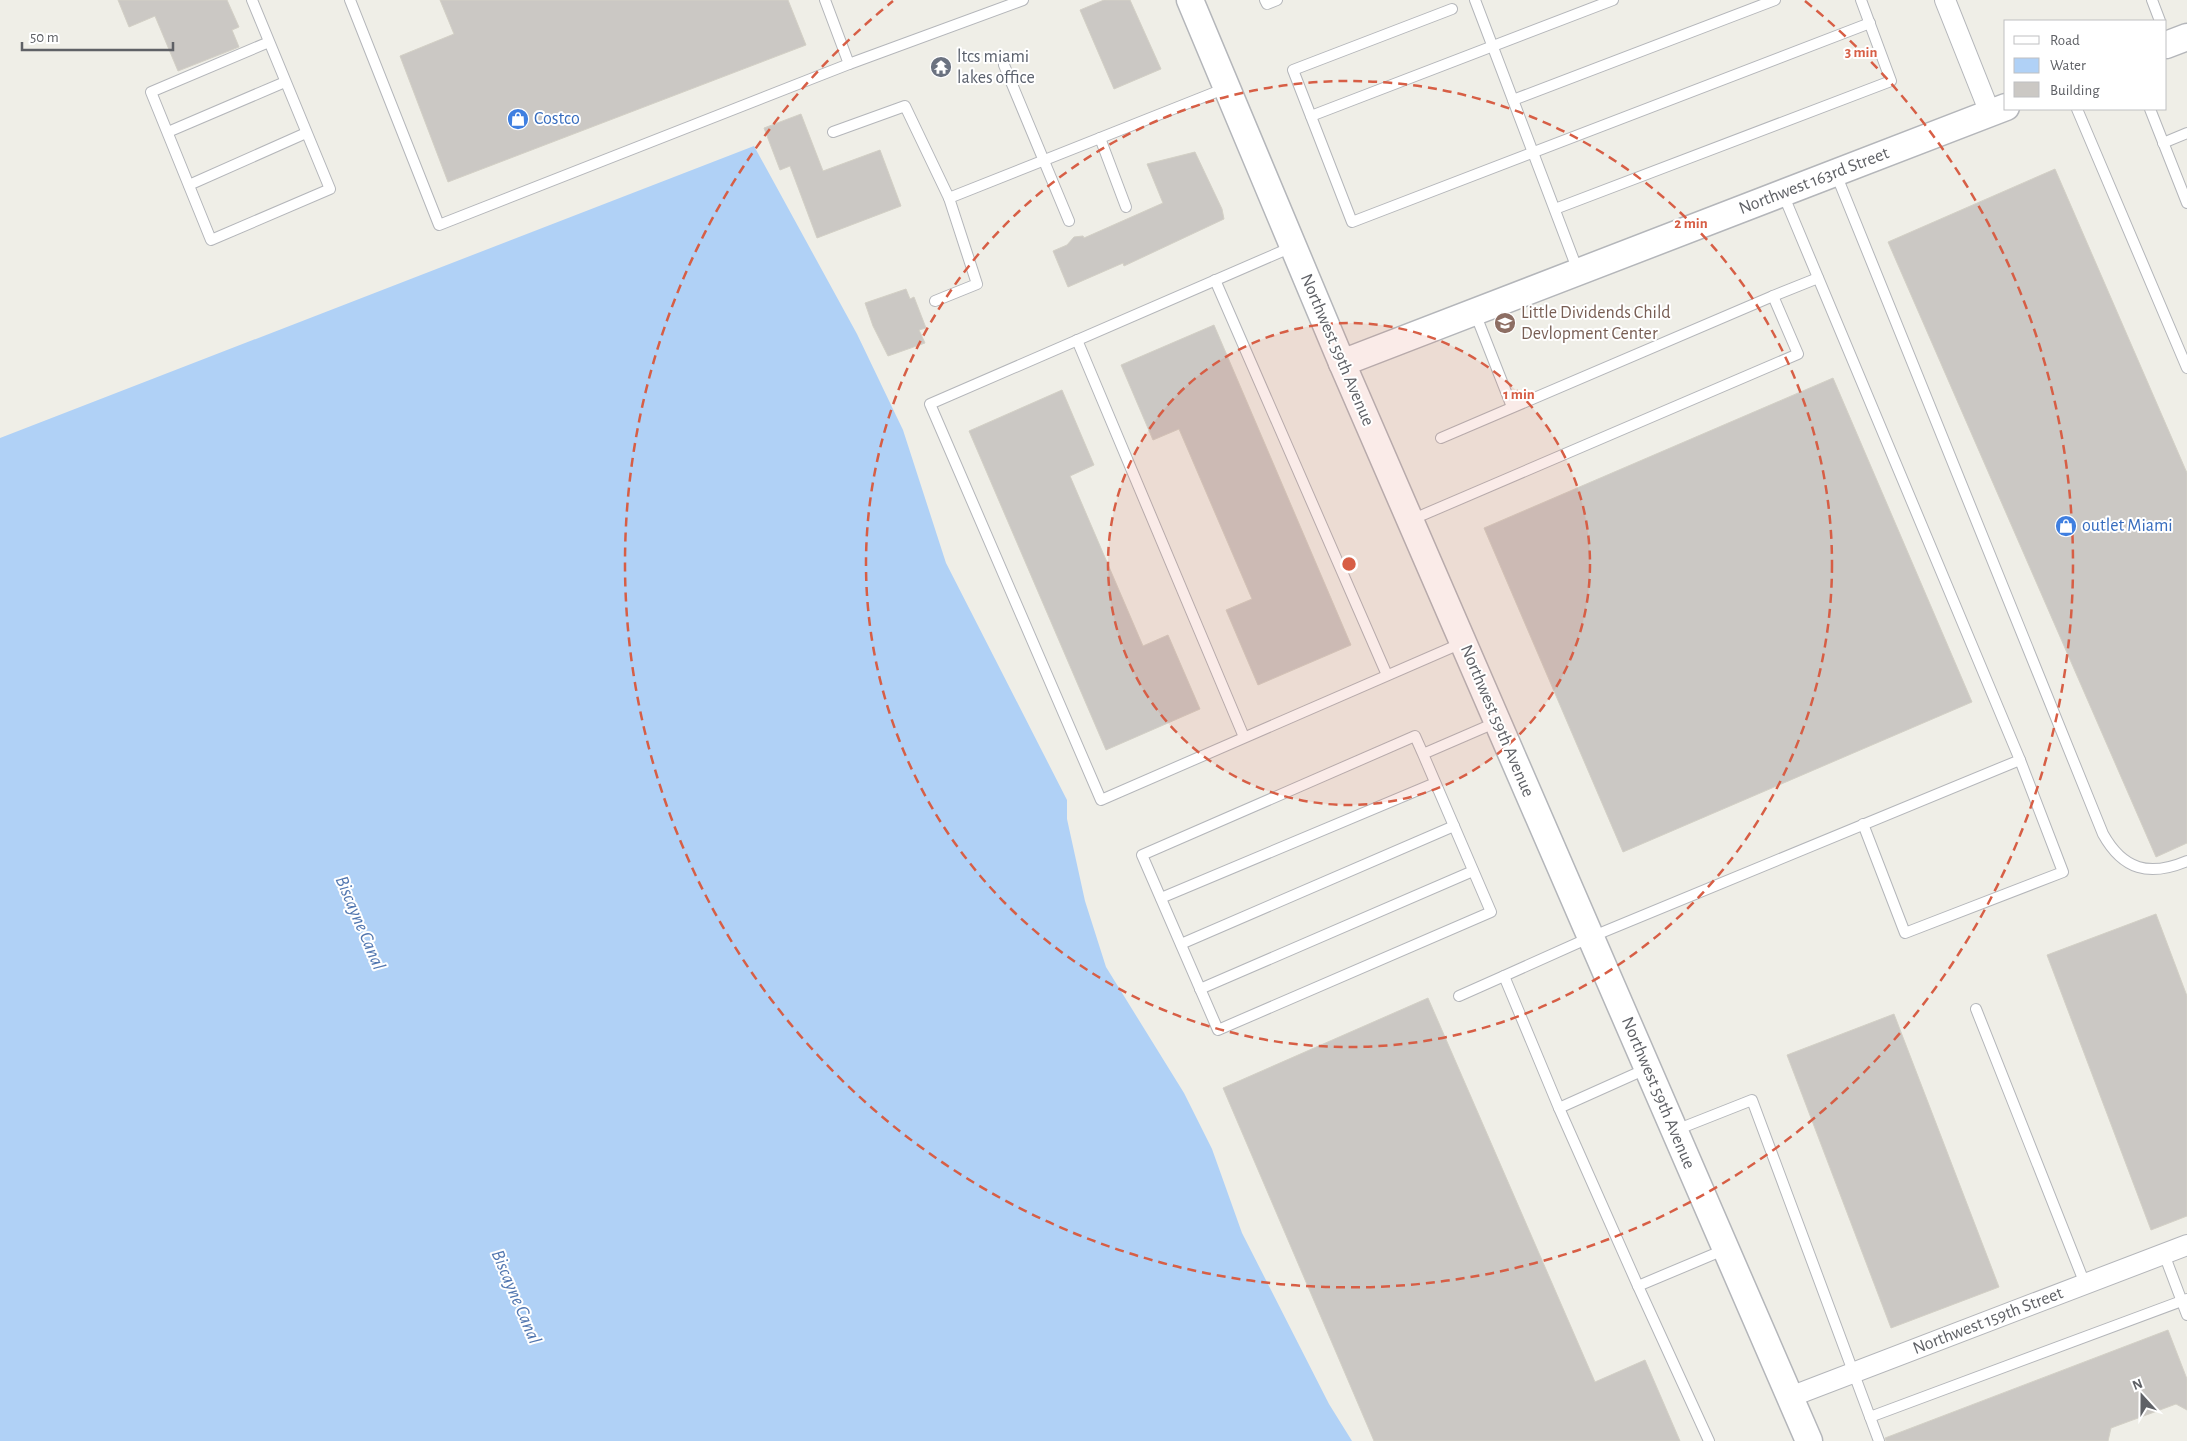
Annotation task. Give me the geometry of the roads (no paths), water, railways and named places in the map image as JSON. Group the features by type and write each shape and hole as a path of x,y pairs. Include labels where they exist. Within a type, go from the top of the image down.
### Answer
{"street":[{"name":"Northwest 59th Avenue","path":"1190,0 1342,363 1809,1441"},
{"path":"1945,0 1998,110"},
{"name":"Northwest 163rd Street","path":"1342,363 1998,110"},
{"name":"Northwest 159th Street","path":"1790,1397 2187,1245"}],"lane":[{"path":"252,0 330,189 211,240 151,92 269,42"},
{"path":"350,0 439,225 849,64 1023,0"},
{"path":"826,0 849,64"},
{"path":"1265,0 1267,4 1277,0"},
{"path":"1475,0 1579,272"},
{"path":"1311,116 1613,0"},
{"path":"1513,100 1775,0"},
{"path":"1555,209 1891,81 1861,0"},
{"path":"2152,0 2161,20"},
{"path":"1452,9 1293,70 1352,222 1870,23"},
{"path":"1004,65 1069,222"},
{"path":"168,132 285,82"},
{"path":"949,198 1227,88"},
{"path":"833,132 905,106 949,198 977,284 935,300"},
{"path":"2077,110 2187,368"},
{"path":"2150,110 2187,203"},
{"path":"189,185 306,133"},
{"path":"2163,143 2187,133"},
{"path":"1100,138 1126,207"},
{"path":"1836,173 2103,834 2111,849 2123,860 2139,868 2156,870 2173,867 2187,861"},
{"path":"1783,193 2020,760 2063,872 1905,933 1863,824"},
{"path":"1293,246 930,404 1101,800 1463,642"},
{"path":"1441,438 1818,278"},
{"path":"1215,280 1387,675"},
{"path":"1410,520 1798,354 1773,296"},
{"path":"1474,312 1512,407"},
{"path":"1077,340 1244,737"},
{"path":"1422,754 1498,722"},
{"path":"1415,736 1422,754 1491,912 1218,1030 1142,855 1415,736"},
{"path":"1459,996 1591,937 2020,760"},
{"path":"1161,898 1435,783"},
{"path":"1181,944 1454,826"},
{"path":"1200,988 1473,871"},
{"path":"1504,976 1558,1108 1709,1441"},
{"path":"1976,1009 2085,1284"},
{"path":"1558,1108 1647,1068"},
{"path":"1674,1130 1752,1100 1879,1441"},
{"path":"1638,1286 1726,1249"},
{"path":"2164,1254 2184,1300 2187,1315"},
{"path":"1870,1417 2184,1300"}],"water":[{"name":"Biscayne Canal","path":"754,146 857,334 903,430 946,563 1067,800 1067,819 1085,901 1106,967 1184,1093 1212,1149 1242,1233 1329,1404 1352,1441 0,1441 0,438"}],"place":[{"name":"ltcs miami lakes office","path":"941,67"},
{"name":"Costco","path":"518,119"},
{"name":"Little Dividends Child Devlopment Center","path":"1505,323"},
{"name":"outlet Miami","path":"2066,526"}]}
